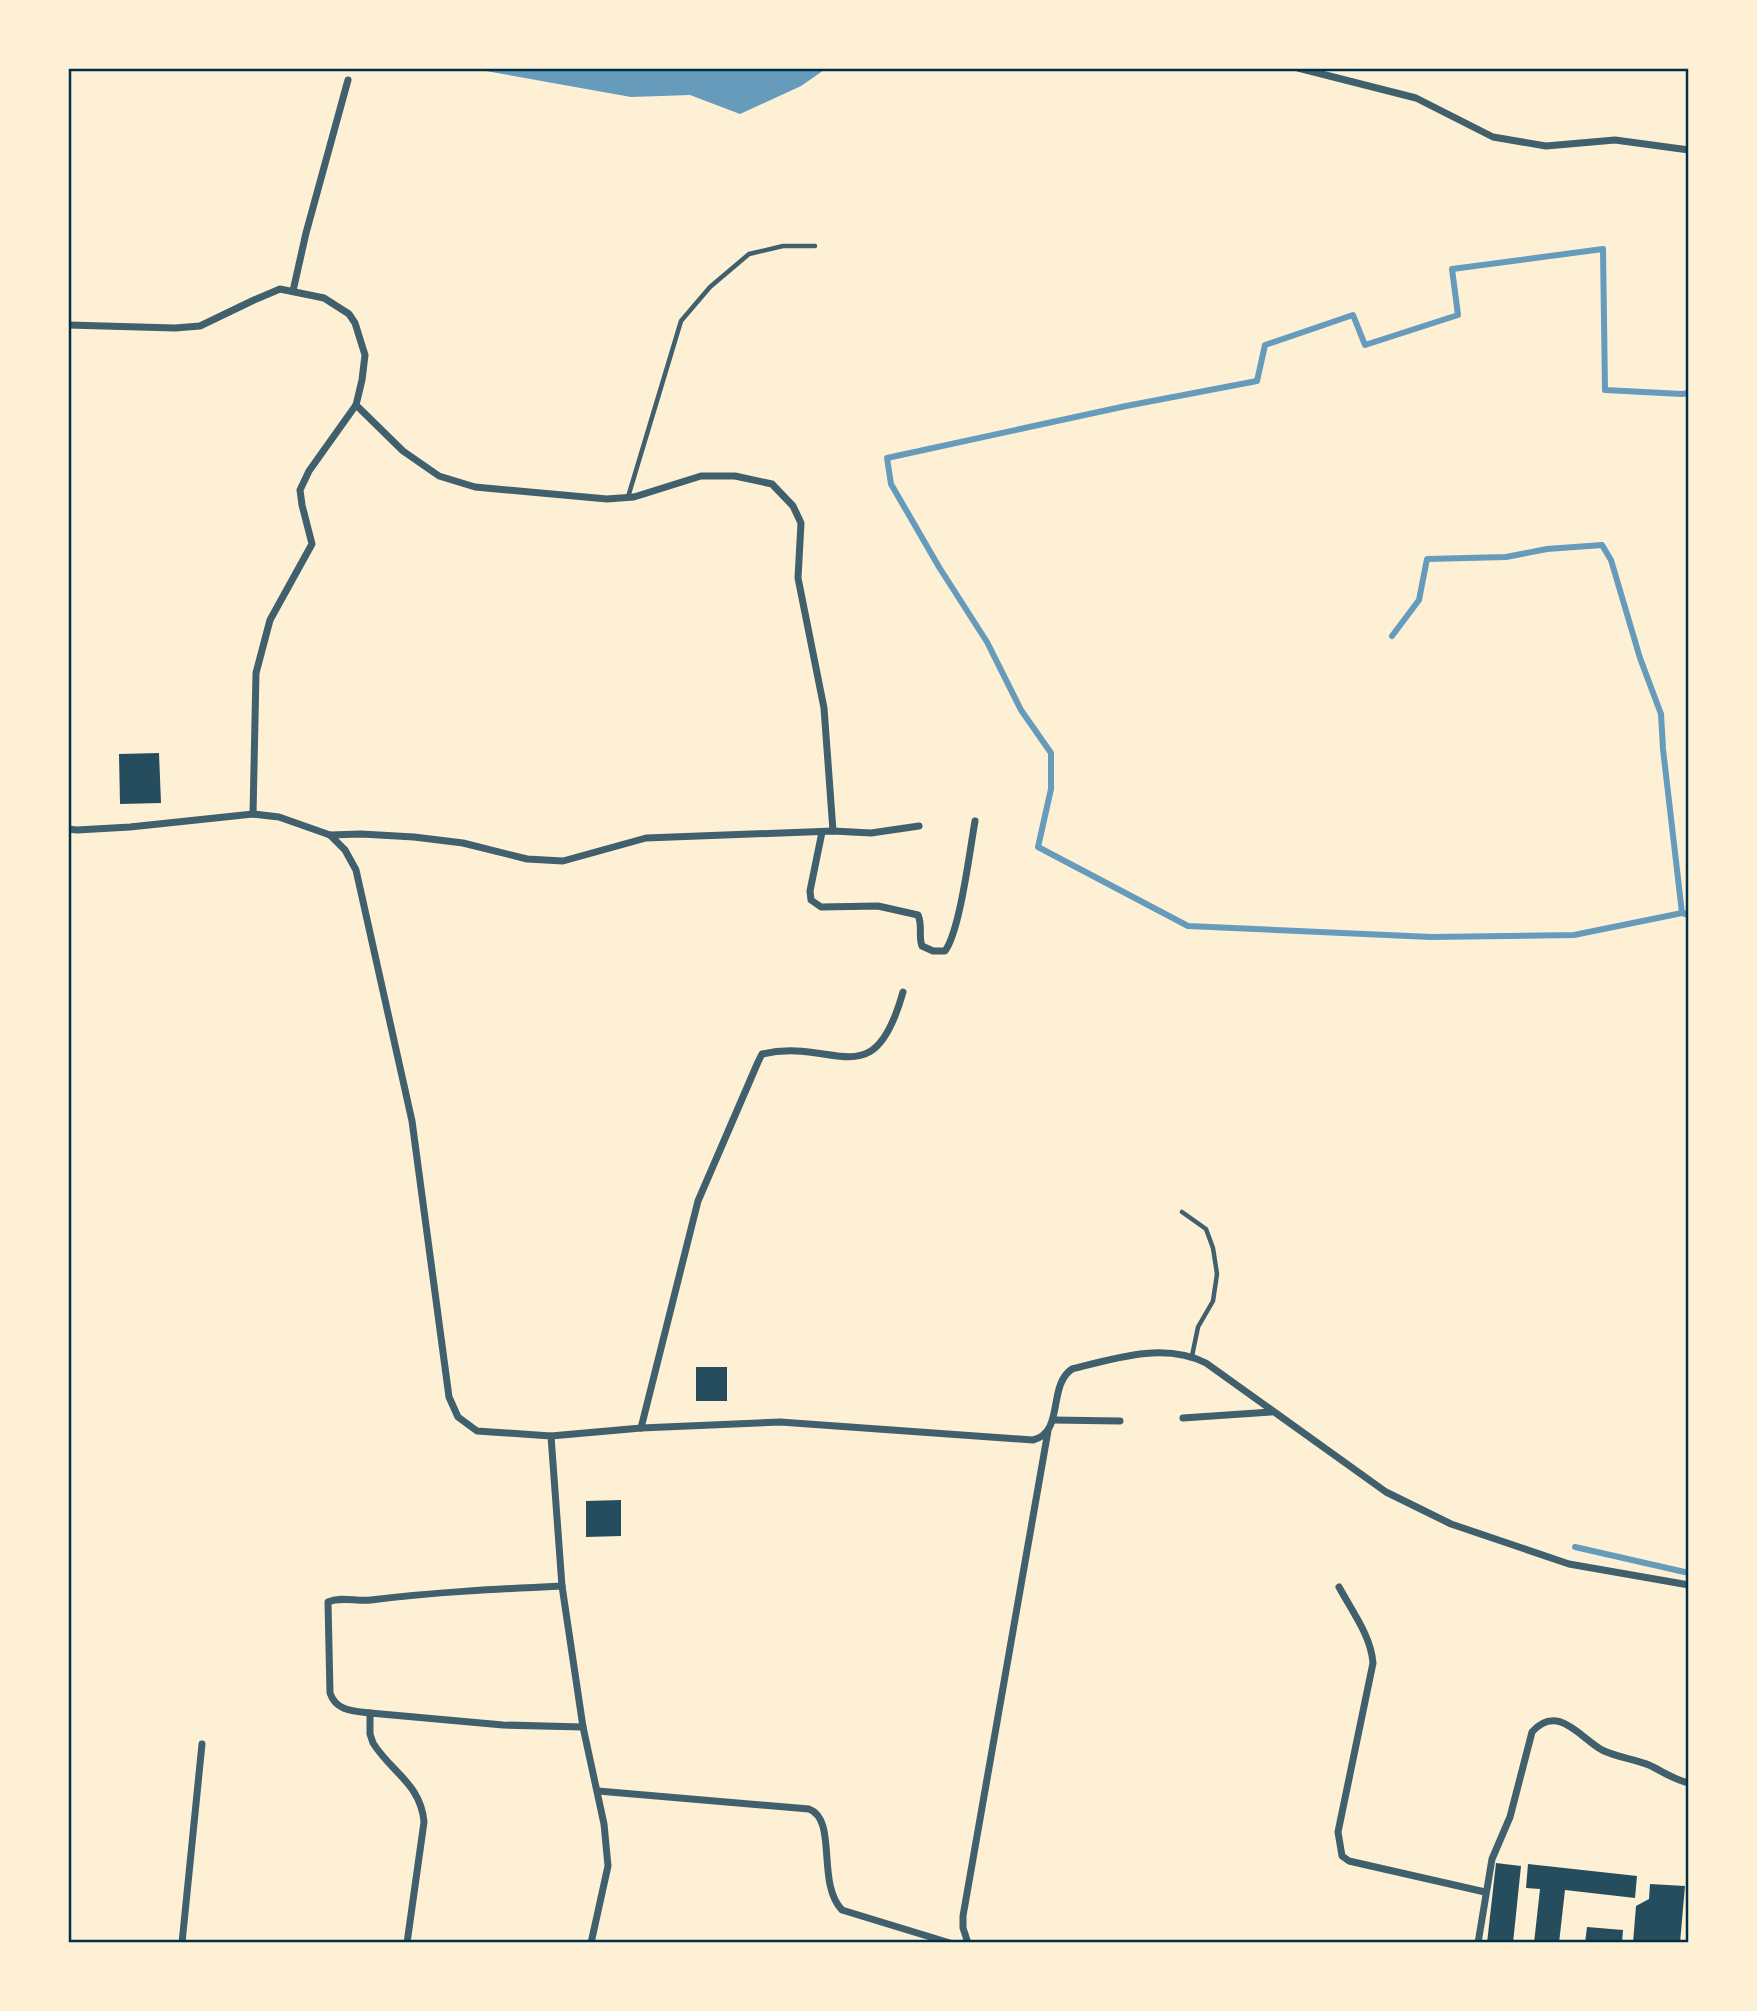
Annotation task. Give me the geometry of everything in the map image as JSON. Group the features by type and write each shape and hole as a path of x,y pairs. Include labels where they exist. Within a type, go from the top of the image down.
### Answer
{"street":[{"path":"1298,68 1416,97 1493,137 1546,146 1615,141 1689,150"},
{"path":"293,291 348,80"},
{"path":"68,325 175,328 200,326 279,289 324,298 349,314 355,323 365,355 356,405 309,471 300,490 312,544 270,620 256,673 253,814"},
{"path":"356,405 402,451 439,476 475,487 594,498 628,497 701,476 735,476 772,484 793,506 801,523 798,579 824,708 832,831"},
{"path":"68,829 130,827 253,814 279,817 330,835 414,837 463,843 527,859 563,861 646,838 832,831 871,834 919,826"},
{"path":"822,832 810,891 811,900 821,907 878,906 918,915 922,923 919,938 922,946 933,951 945,951 950,945 975,821"},
{"path":"330,835 345,850 356,870 412,1121 442,1345 453,1408 458,1417 477,1430 551,1437 641,1428 779,1422 1026,1441 1039,1438 1048,1430"},
{"path":"641,1428 698,1201 762,1054 775,1051 810,1052 852,1058 868,1055 883,1041 903,992"},
{"path":"968,1943 963,1928 963,1916 1048,1430 1053,1420 1059,1387 1065,1375 1072,1369 1152,1352 1192,1356 1206,1363 1386,1492 1451,1524 1569,1564 1689,1585"},
{"path":"1183,1418 1272,1412"},
{"path":"1053,1420 1120,1421"},
{"path":"551,1437 562,1586 583,1727 598,1791 608,1866 591,1943"},
{"path":"562,1586 427,1592 368,1601 330,1600 327,1609 330,1693 337,1706 370,1713 503,1725 583,1727"},
{"path":"1339,1587 1372,1650 1373,1663 1338,1832 1342,1856 1349,1861 1485,1892"},
{"path":"370,1713 373,1743 414,1790 423,1810 424,1822 407,1943"},
{"path":"1478,1943 1492,1859 1510,1817 1532,1732 1540,1723 1549,1721 1572,1726 1601,1749 1651,1766 1689,1783"},
{"path":"183,1943 202,1744"},
{"path":"598,1791 816,1811 823,1821 830,1891 842,1910 950,1943"}],"lane":[{"path":"628,497 681,321 710,287 749,254 783,246 815,246"},
{"path":"1182,1212 1206,1228 1213,1248 1217,1274 1213,1301 1198,1327 1192,1356"}],"water":[{"path":"469,68 827,68 801,86 740,114 690,95 631,97"}],"building":[{"path":"159,753 161,803 120,804 119,754"},
{"path":"696,1367 727,1367 727,1401 696,1401"},
{"path":"621,1500 621,1536 586,1537 586,1501"},
{"path":"1496,1863 1521,1866 1513,1943 1487,1943"},
{"path":"1528,1864 1637,1876 1635,1898 1565,1890 1559,1943 1534,1943 1540,1889 1526,1888"},
{"path":"1650,1884 1685,1886 1680,1943 1633,1943 1636,1906 1649,1899"},
{"path":"1587,1927 1623,1930 1622,1943 1585,1943"}],"waterway":[{"path":"1689,393 1605,390 1603,249 1452,269 1458,315 1365,345 1353,315 1265,345 1257,381 1126,406 887,458 891,484 987,642 1021,710 1051,753 1051,789 1038,847 1188,926 1431,937 1574,935 1682,913 1689,915"},
{"path":"1392,636 1419,600 1427,559 1506,557 1547,549 1602,545 1611,560 1640,658 1661,714 1682,913"},
{"path":"1575,1547 1689,1573"}]}
